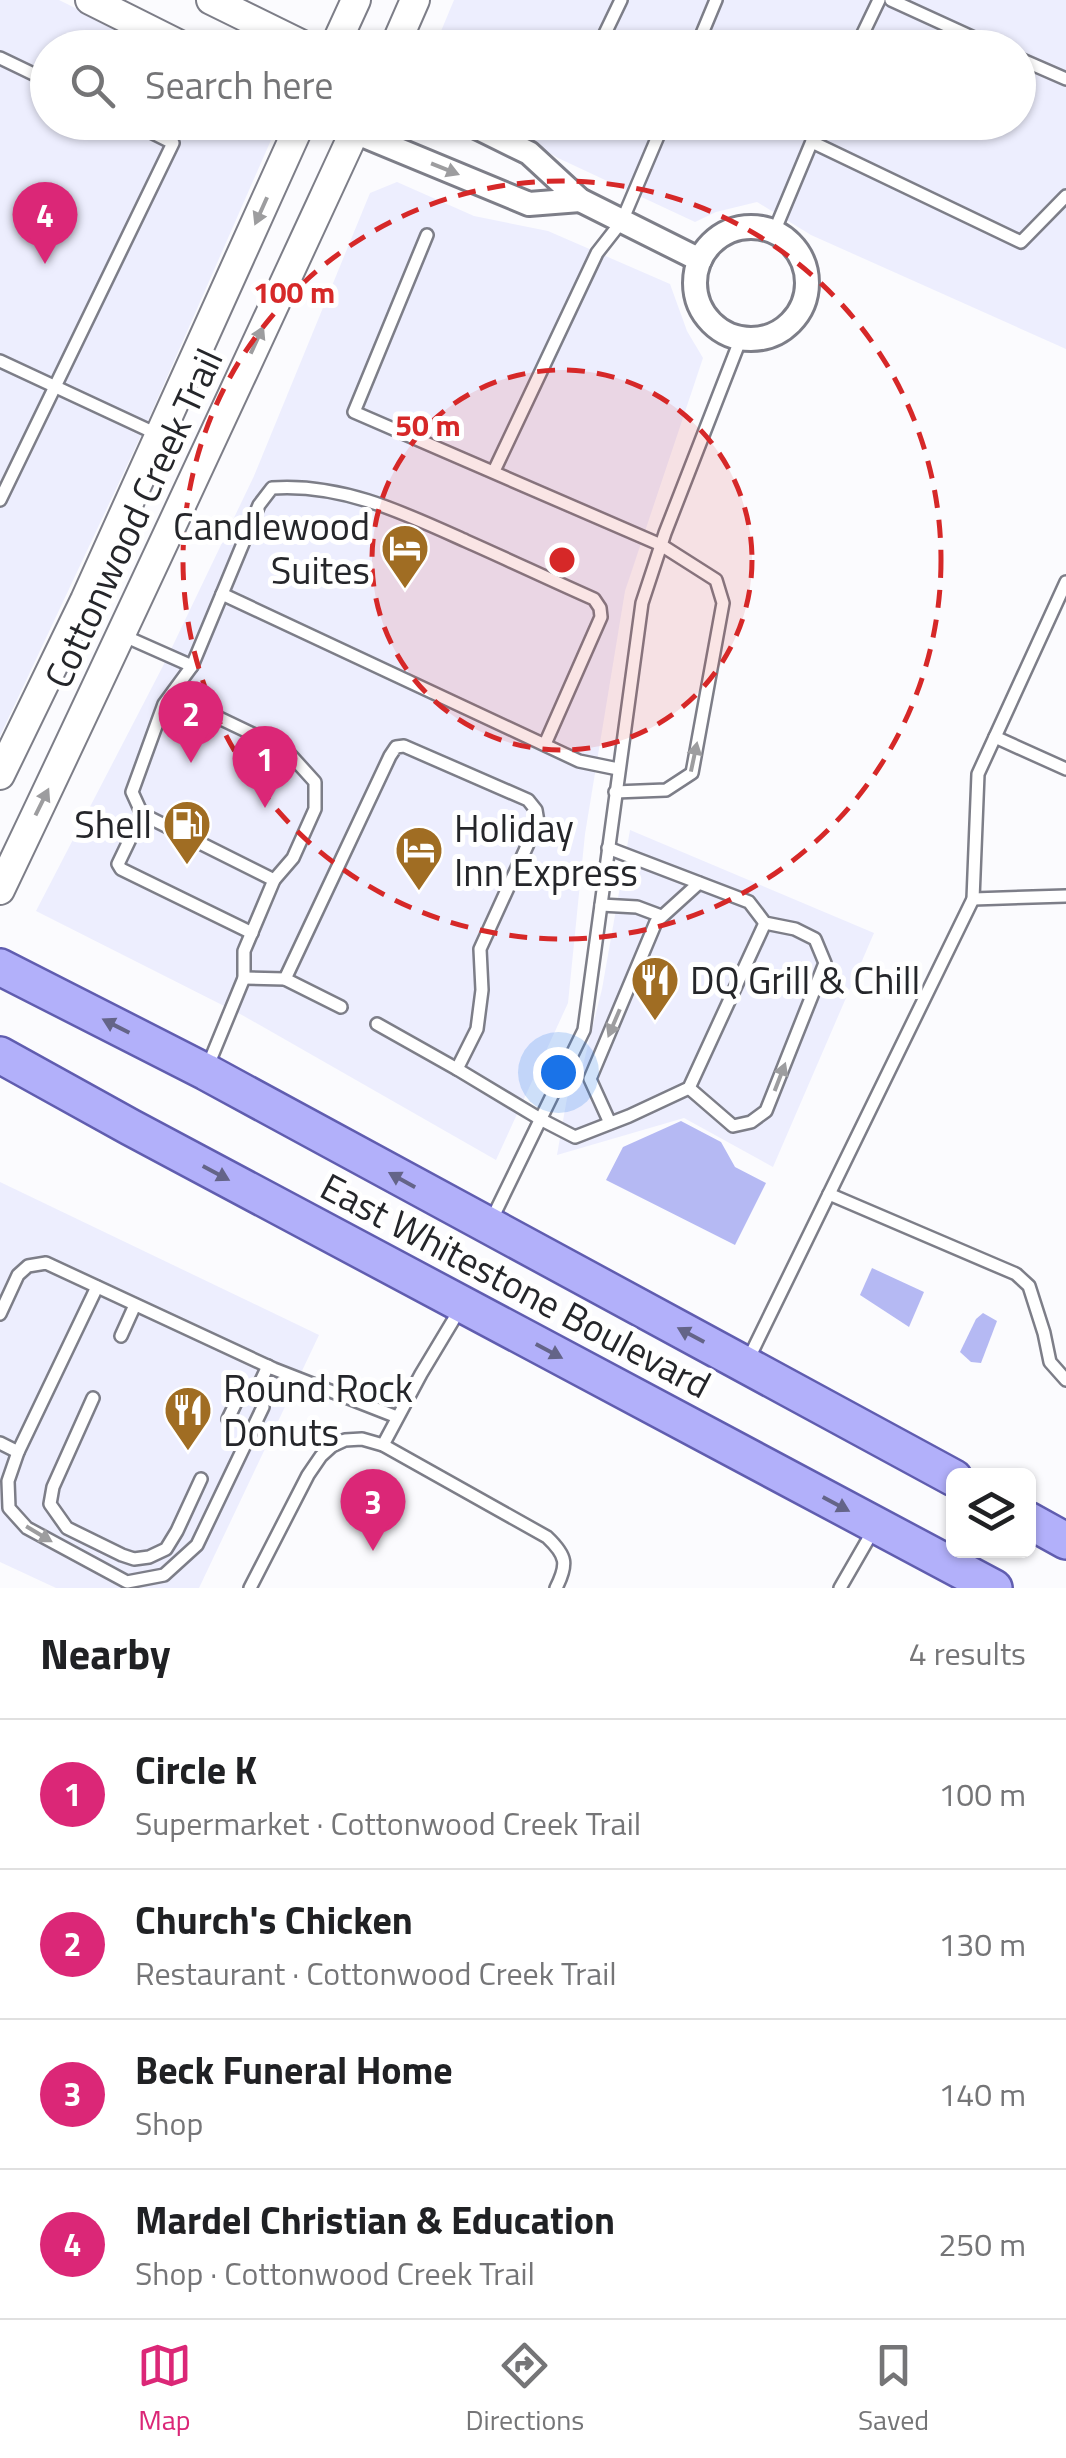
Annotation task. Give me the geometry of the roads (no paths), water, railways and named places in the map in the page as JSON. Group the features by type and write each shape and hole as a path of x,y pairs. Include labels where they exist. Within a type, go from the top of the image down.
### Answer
{"main road":[{"name":"East Whitestone Boulevard","path":"0,967 206,1072 946,1474"},
{"name":"East Whitestone Boulevard","path":"0,1055 994,1588"},
{"path":"1036,1524 1066,1541"}],"street":[{"path":"90,0 150,30"},
{"path":"211,0 272,30"},
{"path":"342,30 356,0"},
{"path":"402,30 416,0"},
{"name":"Cottonwood Creek Trail","path":"0,776 85,600 293,140"},
{"name":"Cottonwood Creek Trail","path":"0,890 122,635 344,140"},
{"path":"382,140 529,204 580,200"},
{"path":"502,140 528,153 580,200 700,260"},
{"path":"739,228 774,232 788,241 805,268 807,284 798,314 773,335 758,339 725,333 701,309 696,293 700,260 723,234 739,228"}],"lane":[{"path":"606,30 620,0"},
{"path":"865,30 879,0"},
{"path":"891,0 957,30"},
{"path":"702,30 712,1"},
{"path":"122,16 124,30"},
{"path":"0,58 30,72"},
{"path":"1036,66 1066,80"},
{"path":"0,500 173,143 167,140"},
{"path":"494,472 598,253 622,221 656,140"},
{"path":"774,232 812,142 1021,242 1066,196"},
{"path":"427,235 354,412 662,545 716,580 722,602 692,773 666,790 616,792"},
{"path":"488,1227 584,1030 642,602 741,338"},
{"path":"0,361 159,435"},
{"path":"274,880 142,814 132,792 164,704 192,666 259,505 272,488 289,486 350,495 388,506 594,599 601,617 546,744"},
{"path":"746,1364 973,899 978,774 1066,582"},
{"path":"222,594 579,761 618,769"},
{"path":"122,635 192,666"},
{"path":"174,691 194,706 286,750 314,782 315,809 292,858 274,880 244,951 244,978 206,1072"},
{"path":"994,737 1066,768"},
{"path":"284,979 396,747 404,746 528,800 536,810 538,822 480,949 482,990 477,1029 457,1068"},
{"path":"142,814 118,864 120,869 252,933"},
{"path":"608,848 749,902 765,923 795,929 815,939 825,963 766,1111 751,1122 732,1126 689,1088"},
{"path":"610,1124 590,1079 656,922 699,883"},
{"path":"973,899 1066,896"},
{"path":"601,905 637,907 661,916"},
{"path":"378,1024 575,1137 689,1088 765,923"},
{"path":"244,978 284,979 341,1007"},
{"path":"829,1194 1016,1274 1029,1286 1050,1362 1066,1380"},
{"path":"0,1314 18,1275 28,1266 46,1262 268,1366 396,1418"},
{"path":"97,1287 18,1452 8,1482 9,1508 27,1528 127,1582 164,1575 197,1545 262,1407 260,1384 268,1366"},
{"path":"384,1444 463,1304"},
{"path":"121,1336 135,1305"},
{"path":"228,1419 239,1396 260,1384"},
{"path":"93,1398 53,1487 50,1504 67,1528 122,1555 134,1559 149,1557 166,1548 202,1478"},
{"path":"250,1588 320,1456 346,1440 362,1439 384,1444 547,1538 564,1559 564,1572 556,1588"},
{"path":"0,1443 18,1452"},
{"path":"840,1588 876,1525"}],"water":[{"path":"681,1121 721,1142 735,1167 766,1183 735,1245 606,1180 623,1147"},
{"path":"872,1268 924,1292 909,1327 860,1295"},
{"path":"983,1313 997,1321 981,1363 971,1362 960,1352"}],"place":[{"name":"Mardel Christian & Education","path":"45,264"},
{"name":"Candlewood Suites","path":"405,590"},
{"name":"Church's Chicken","path":"191,763"},
{"name":"Circle K","path":"265,808"},
{"name":"Shell","path":"187,866"},
{"name":"Holiday Inn Express","path":"419,892"},
{"name":"DQ Grill & Chill","path":"655,1022"},
{"name":"Round Rock Donuts","path":"188,1452"},
{"name":"Beck Funeral Home","path":"373,1551"}]}
